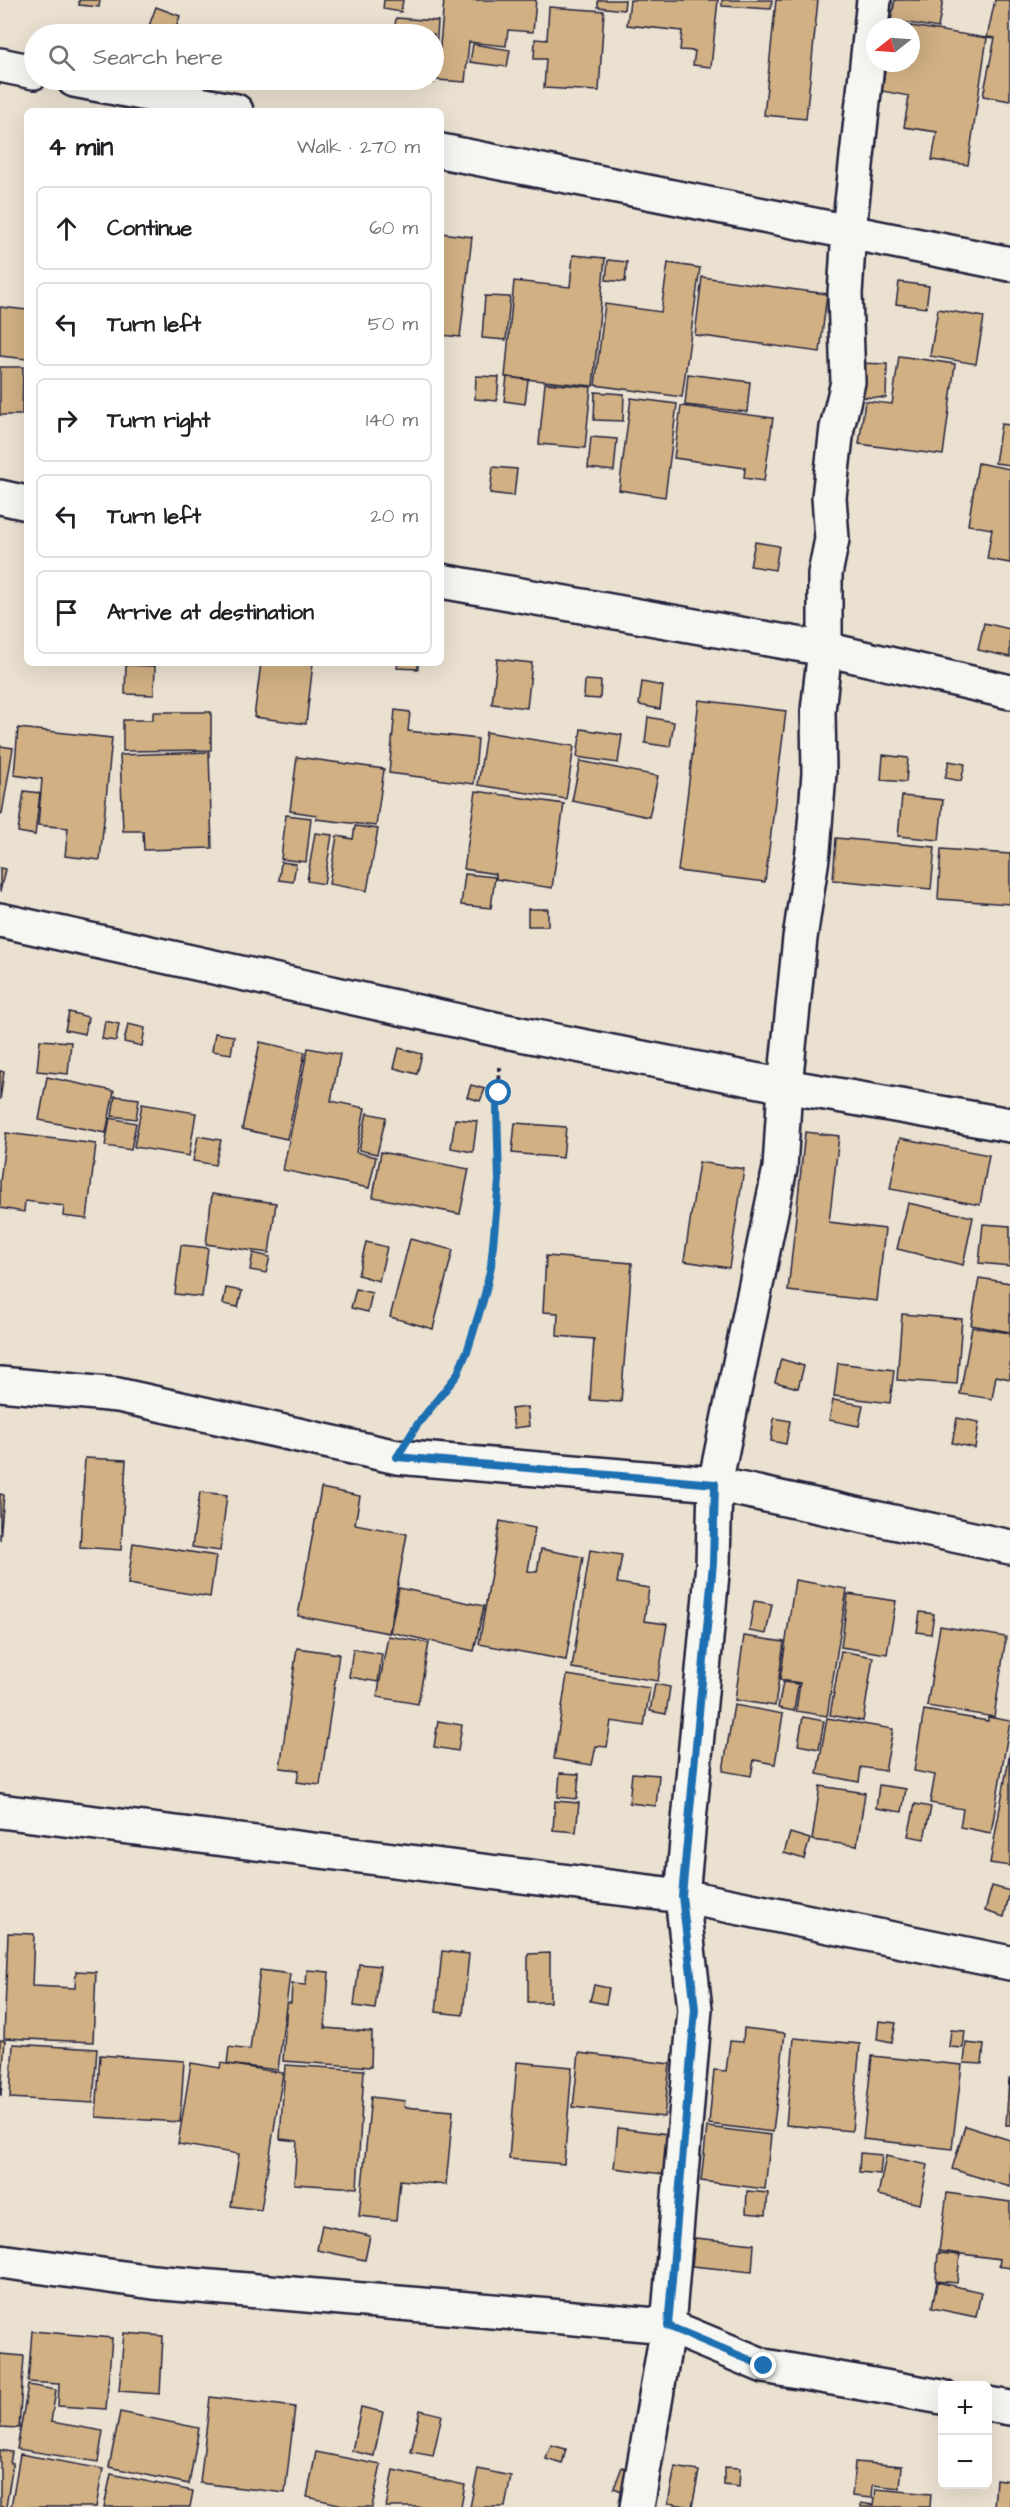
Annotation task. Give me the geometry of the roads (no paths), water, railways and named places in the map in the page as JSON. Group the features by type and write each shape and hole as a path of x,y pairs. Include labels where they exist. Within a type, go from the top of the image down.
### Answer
{"street":[{"path":"637,2507 668,2326 695,2009 682,1896 713,1563 715,1484 780,1168 785,1086 800,938 813,851 819,773 818,711 825,649 825,574 832,539 829,497 837,428 848,382 845,294 849,230 874,0"},
{"path":"0,65 24,70"},
{"path":"126,90 220,108"},
{"path":"444,152 849,230 1010,264"},
{"path":"0,497 24,502"},
{"path":"444,581 825,649 1010,692"},
{"path":"0,920 500,1030 785,1086 1010,1125"},
{"path":"0,1384 118,1395 397,1457 715,1484 1010,1547"},
{"path":"0,1811 682,1896 1010,1964"},
{"path":"0,2260 153,2282 668,2326 764,2366 938,2396"},
{"path":"992,2405 1010,2408"}]}
